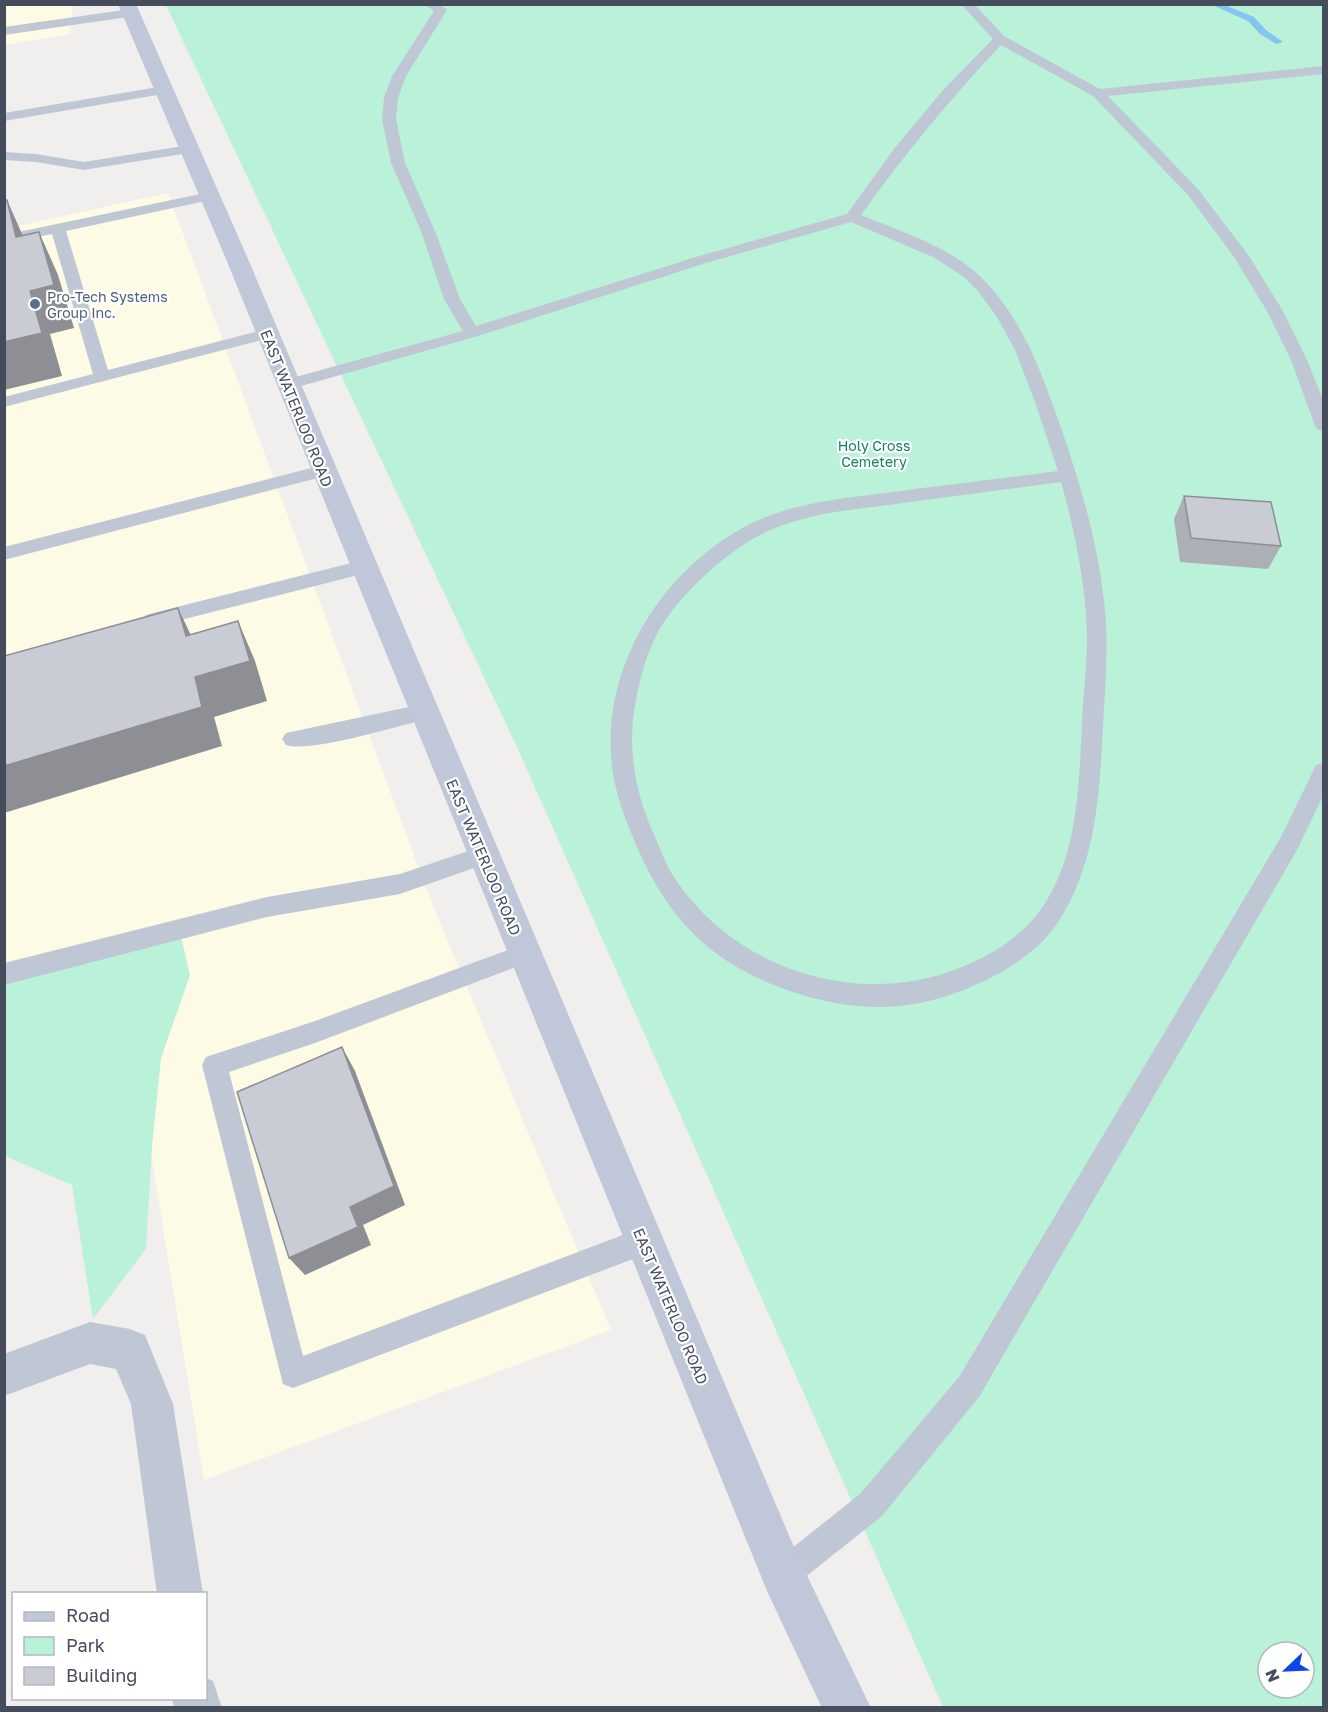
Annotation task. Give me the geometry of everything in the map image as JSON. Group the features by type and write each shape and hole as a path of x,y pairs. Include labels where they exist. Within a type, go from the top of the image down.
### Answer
{"main road":[{"name":"EAST WATERLOO ROAD","path":"129,9 210,196 783,1575 847,1707"}],"street":[{"path":"4,1375 90,1343 130,1350 152,1404 180,1592"}],"lane":[{"path":"967,4 1000,39 1098,93 1192,192 1240,256 1275,311 1299,360 1323,426"},
{"path":"438,6 399,76 391,98 389,119 398,162 428,231 452,298 472,333"},
{"path":"4,32 129,9"},
{"path":"287,385 472,333 701,260 852,217 949,92 1000,39"},
{"path":"1098,93 1323,70"},
{"path":"4,117 164,90"},
{"path":"4,156 36,158 84,166 189,149"},
{"path":"4,240 210,196"},
{"path":"852,217 940,254 957,265 985,290 1005,317 1032,369 1069,476 1092,579 1096,628 1090,774 1084,818 1075,857 1062,893 1045,923 1021,947 994,966 929,991 891,995 850,995 806,987 754,964 718,941 696,923 671,893 655,864 624,783 621,754 627,687 649,629 686,581 728,545 774,521 800,513 854,503 1069,476"},
{"path":"58,228 102,377"},
{"path":"4,402 267,334"},
{"path":"4,554 323,471"},
{"path":"132,626 363,567"},
{"path":"294,739 327,734 423,711"},
{"path":"783,1575 871,1505 969,1387 1289,843 1323,771"},
{"path":"4,974 267,906 400,884 483,855"},
{"path":"524,954 315,1032 215,1065 293,1374 644,1241"}],"shaded area":[{"path":"5,5 73,5 70,34 5,45"},
{"path":"168,193 429,896 611,1330 204,1480 137,1068 5,975 4,229"}],"green space":[{"name":"Holy Cross Cemetery","path":"166,5 1323,5 1323,1707 943,1707 517,747"},
{"path":"181,936 190,975 161,1058 152,1146 146,1249 93,1319 72,1185 5,1156 4,975"}],"building":[{"path":"7,200 16,237 39,232 54,285 30,291 42,333 4,342 4,201"},
{"path":"1184,496 1271,502 1281,546 1191,538"},
{"path":"178,608 186,636 238,621 250,661 195,677 202,707 4,766 4,656"},
{"path":"342,1047 394,1186 350,1207 358,1227 289,1258 237,1092"}],"waterway":[{"path":"1214,4 1251,19 1263,32 1279,42"}],"place":[{"name":"Pro-Tech Systems Group Inc.","path":"35,304"}]}
